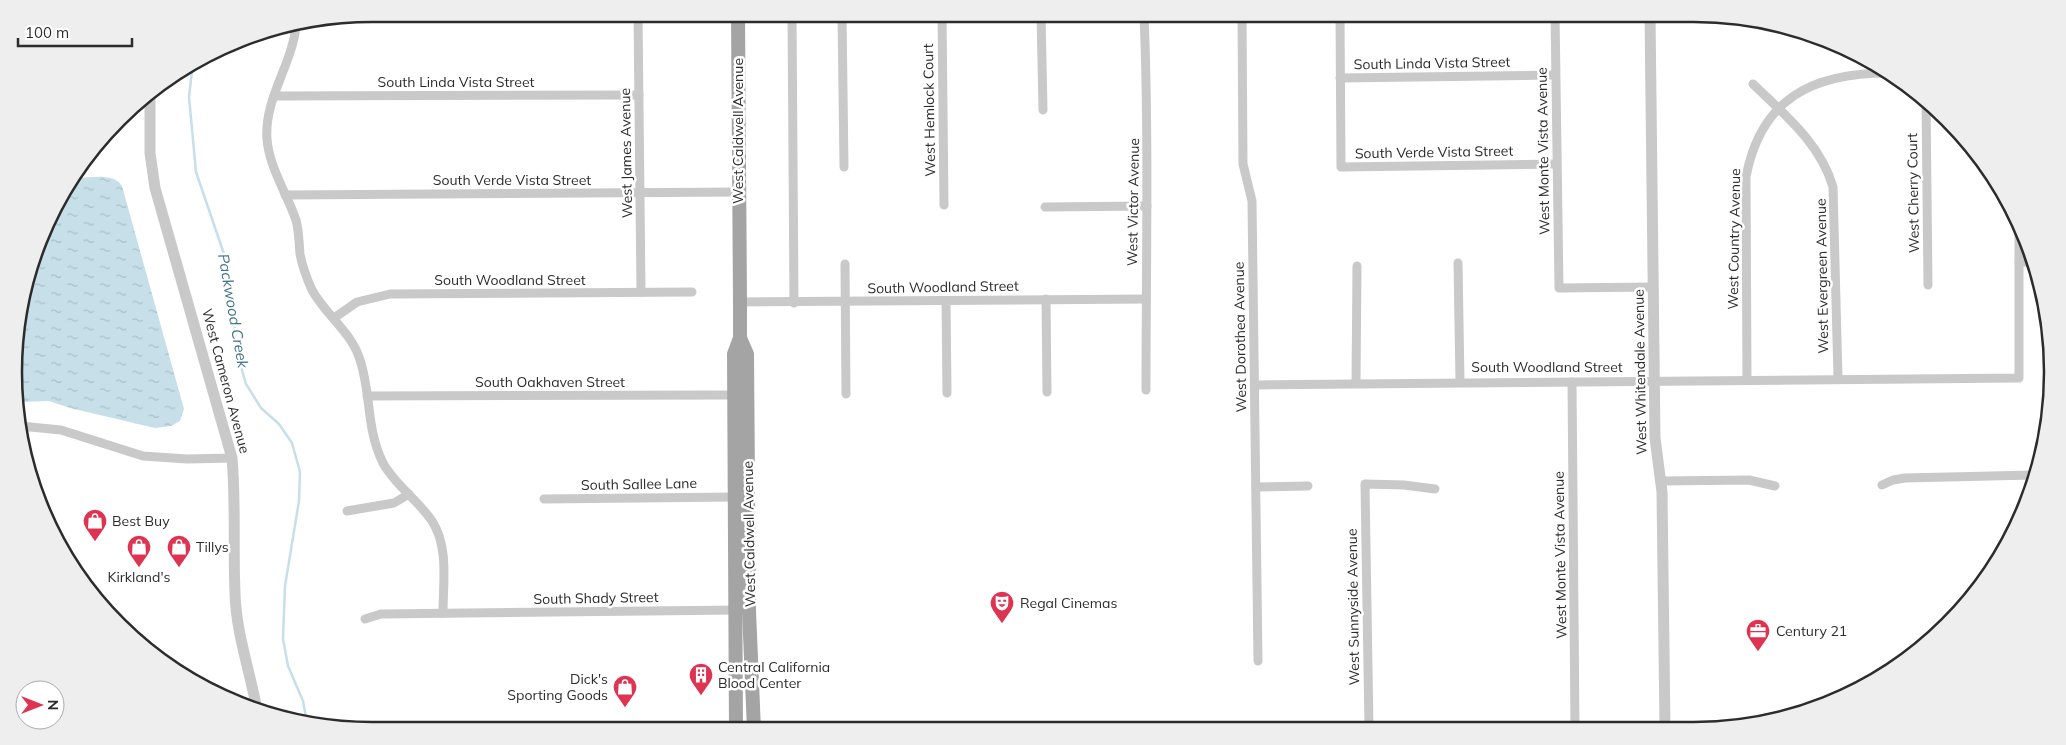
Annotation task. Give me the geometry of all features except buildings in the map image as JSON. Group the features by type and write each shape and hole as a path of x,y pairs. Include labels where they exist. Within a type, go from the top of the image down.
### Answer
{"main road":[{"name":"West Caldwell Avenue","path":"736,722 734,354 740,338 738,22"},
{"name":"West Caldwell Avenue","path":"740,338 747,354 749,610 754,722"},
{"path":"734,396 740,397 742,402 742,459 748,477"}],"street":[{"name":"West James Avenue","path":"638,22 641,292"},
{"path":"792,22 794,302"},
{"path":"842,22 844,166"},
{"name":"West Hemlock Court","path":"942,22 944,205"},
{"path":"1041,22 1043,110"},
{"name":"West Victor Avenue","path":"1144,22 1147,63 1146,390"},
{"name":"West Dorothea Avenue","path":"1242,22 1243,164 1252,200 1258,660"},
{"path":"1340,22 1340,78"},
{"name":"West Monte Vista Avenue","path":"1555,22 1559,288 1653,287"},
{"name":"West Whitendale Avenue","path":"1650,22 1655,438 1661,481 1666,722"},
{"path":"294,31 267,125 267,138 271,158 296,221 300,256 312,288 321,304 348,335 359,356 365,379 371,430 384,465 432,521 441,545 443,613"},
{"path":"1779,109 1805,89 1833,78 1860,73 1875,73"},
{"name":"South Linda Vista Street","path":"1340,78 1555,75"},
{"name":"South Verde Vista Street","path":"1340,78 1342,167 1556,164"},
{"name":"West Evergreen Avenue","path":"1753,84 1814,146 1829,174 1833,187 1838,378"},
{"name":"South Linda Vista Street","path":"274,96 639,95"},
{"name":"West Cameron Avenue","path":"150,102 150,153 154,188 232,458 236,498 235,594 238,622 255,702"},
{"name":"West Country Avenue","path":"1747,379 1746,177 1758,136 1779,109"},
{"name":"West Cherry Court","path":"1926,111 1928,285"},
{"name":"South Verde Vista Street","path":"285,195 739,192"},
{"path":"1045,207 1147,206"},
{"path":"2019,244 2019,262 2026,262"},
{"name":"South Woodland Street","path":"1255,385 1838,378 2019,378 2019,262"},
{"path":"1458,263 1460,382"},
{"path":"845,264 846,394"},
{"path":"1356,383 1357,266"},
{"name":"South Woodland Street","path":"334,318 357,302 390,294 692,292"},
{"name":"South Woodland Street","path":"740,302 946,302 1146,299"},
{"path":"1046,300 1046,392"},
{"path":"946,302 947,393"},
{"name":"West Monte Vista Avenue","path":"1572,382 1575,722"},
{"name":"South Oakhaven Street","path":"367,396 734,396"},
{"path":"27,427 61,430 143,456 187,459 232,458"},
{"path":"1882,485 1893,480 1905,478 2028,476"},
{"path":"1661,481 1749,480 1776,486"},
{"name":"West Sunnyside Avenue","path":"1369,722 1364,484 1404,485 1434,489"},
{"path":"1256,487 1308,486"},
{"path":"348,510 394,503 409,494"},
{"name":"South Sallee Lane","path":"544,499 734,497"},
{"name":"South Shady Street","path":"366,619 381,614 749,610"}],"water":[{"path":"107,177 122,186 184,409 180,421 171,426 155,428 70,408 49,401 24,402 23,350 25,327 34,282 49,239 69,197 81,178"}],"waterway":[{"name":"Packwood Creek","path":"192,72 189,97 196,172 224,254 233,295 236,350 246,384 261,408 279,424 292,443 300,472 299,501 285,586 283,639 288,666 303,701 306,716"}],"place":[{"name":"Best Buy","path":"95,542"},
{"name":"Kirkland's","path":"139,568"},
{"name":"Tillys","path":"179,568"},
{"name":"Regal Cinemas","path":"1002,624"},
{"name":"Century 21","path":"1758,652"},
{"name":"Central California Blood Center","path":"701,696"},
{"name":"Dick's Sporting Goods","path":"625,708"}]}
